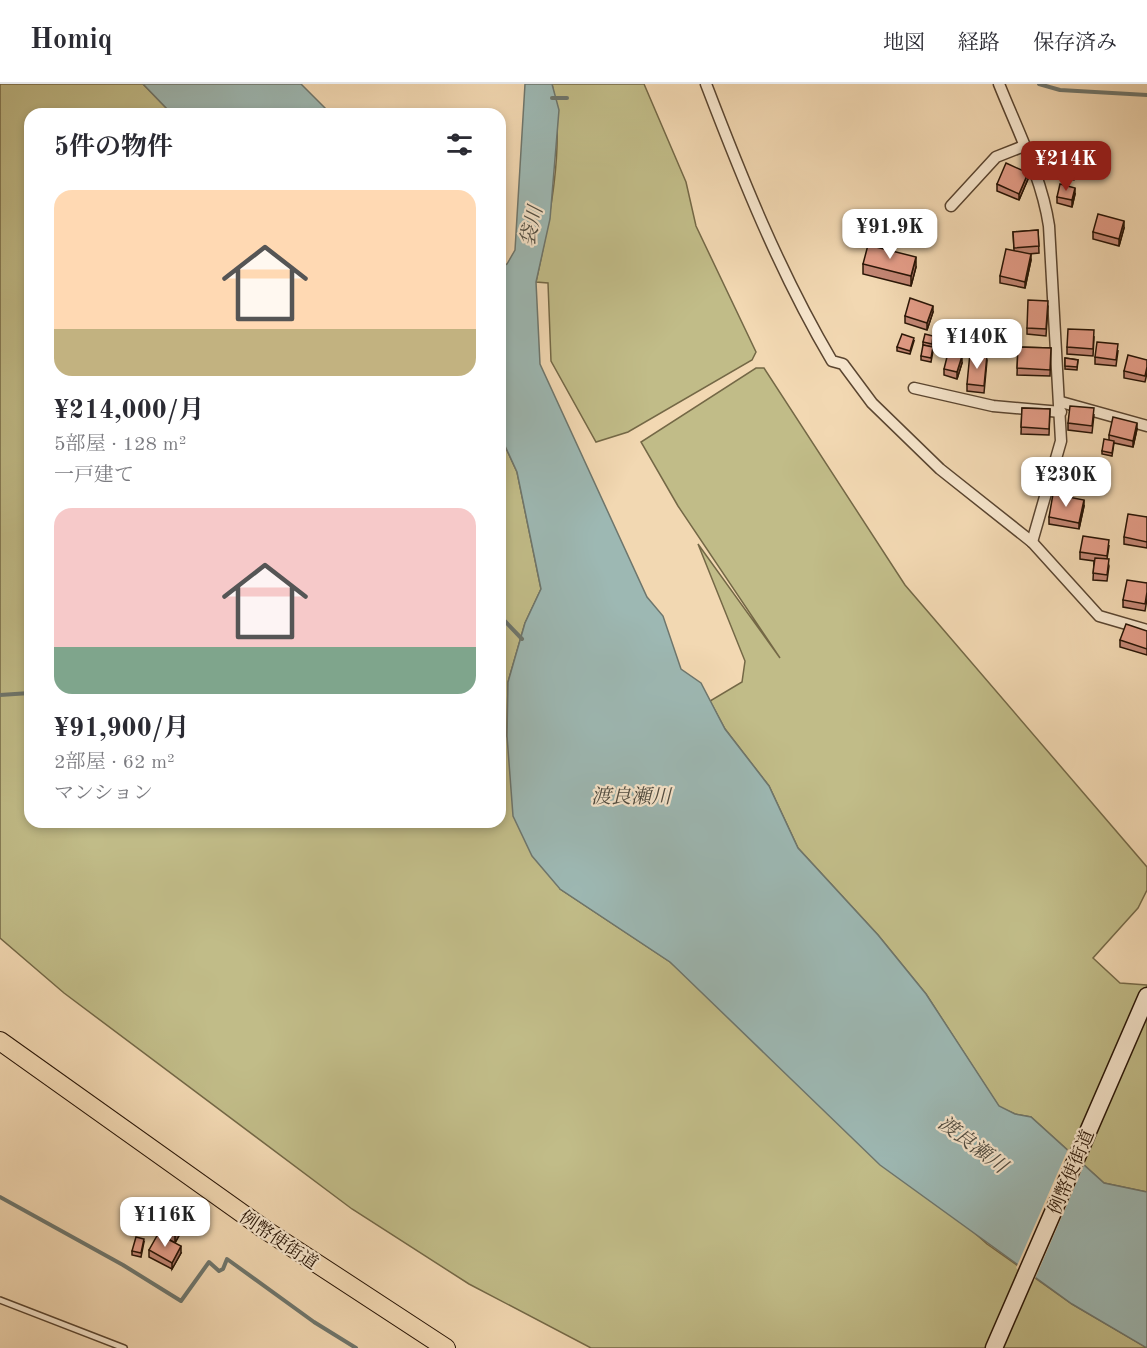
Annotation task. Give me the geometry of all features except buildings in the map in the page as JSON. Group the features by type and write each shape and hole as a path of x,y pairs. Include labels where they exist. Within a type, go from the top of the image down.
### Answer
{"main road":[{"name":"例幣使街道","path":"994,1348 1147,996"},
{"name":"例幣使街道","path":"0,1041 264,1230 446,1348"}],"street":[{"path":"706,84 760,217 793,288 832,361 843,364 872,403 940,469 1032,542 1099,616 1147,630"},
{"path":"999,84 1024,146 1048,219 1061,407 1061,441 1032,542"},
{"path":"951,206 996,157 1024,146"},
{"path":"914,388 993,406 1061,407 1147,426"}],"lane":[{"path":"0,1300 124,1348"}],"shaded area":[{"path":"0,84 143,84 166,108 24,108 24,828 506,828 506,448 517,472 541,589 525,623 508,682 507,736 560,889 670,962 987,1244 1072,1304 1147,1348 591,1348 469,1284 352,1209 64,993 0,938"},
{"path":"552,84 644,84 686,182 696,226 756,352 752,360 628,432 596,442 551,361 548,283 536,282 546,234 557,157 556,107"},
{"path":"756,368 764,368 905,585 1147,867 1147,890 1138,908 1093,958 1120,983 1147,985 1147,1192 1104,1183 1031,1117 1015,1114 999,1107 926,994 878,935 798,848 769,786 725,729 710,701 742,682 745,661 698,544 780,658 678,506 641,442"}],"water":[{"path":"143,84 301,84 325,108 166,108"},
{"name":"渡良瀬川","path":"525,84 552,84 559,110 550,219 536,282 540,364 647,597 663,616 681,669 701,683 725,729 769,786 798,848 878,935 926,994 999,1106 1015,1114 1031,1117 1104,1183 1147,1192 1147,1348 1072,1304 880,1165 670,962 560,889 532,856 513,816 507,736 508,682 525,623 541,589 517,472 506,448 506,265 515,250"}],"pier":[{"path":"1068,1149 1085,1163 1034,1281 1016,1268"}],"waterway":[{"path":"1039,84 1060,90 1147,95"},
{"path":"552,98 567,98"},
{"path":"506,622 522,639"},
{"path":"0,695 24,693"},
{"path":"0,1197 123,1265 181,1301 209,1262 219,1271 223,1269 227,1259 314,1322 356,1348"}],"water label":[{"name":"袋川","path":"531,226"}]}
